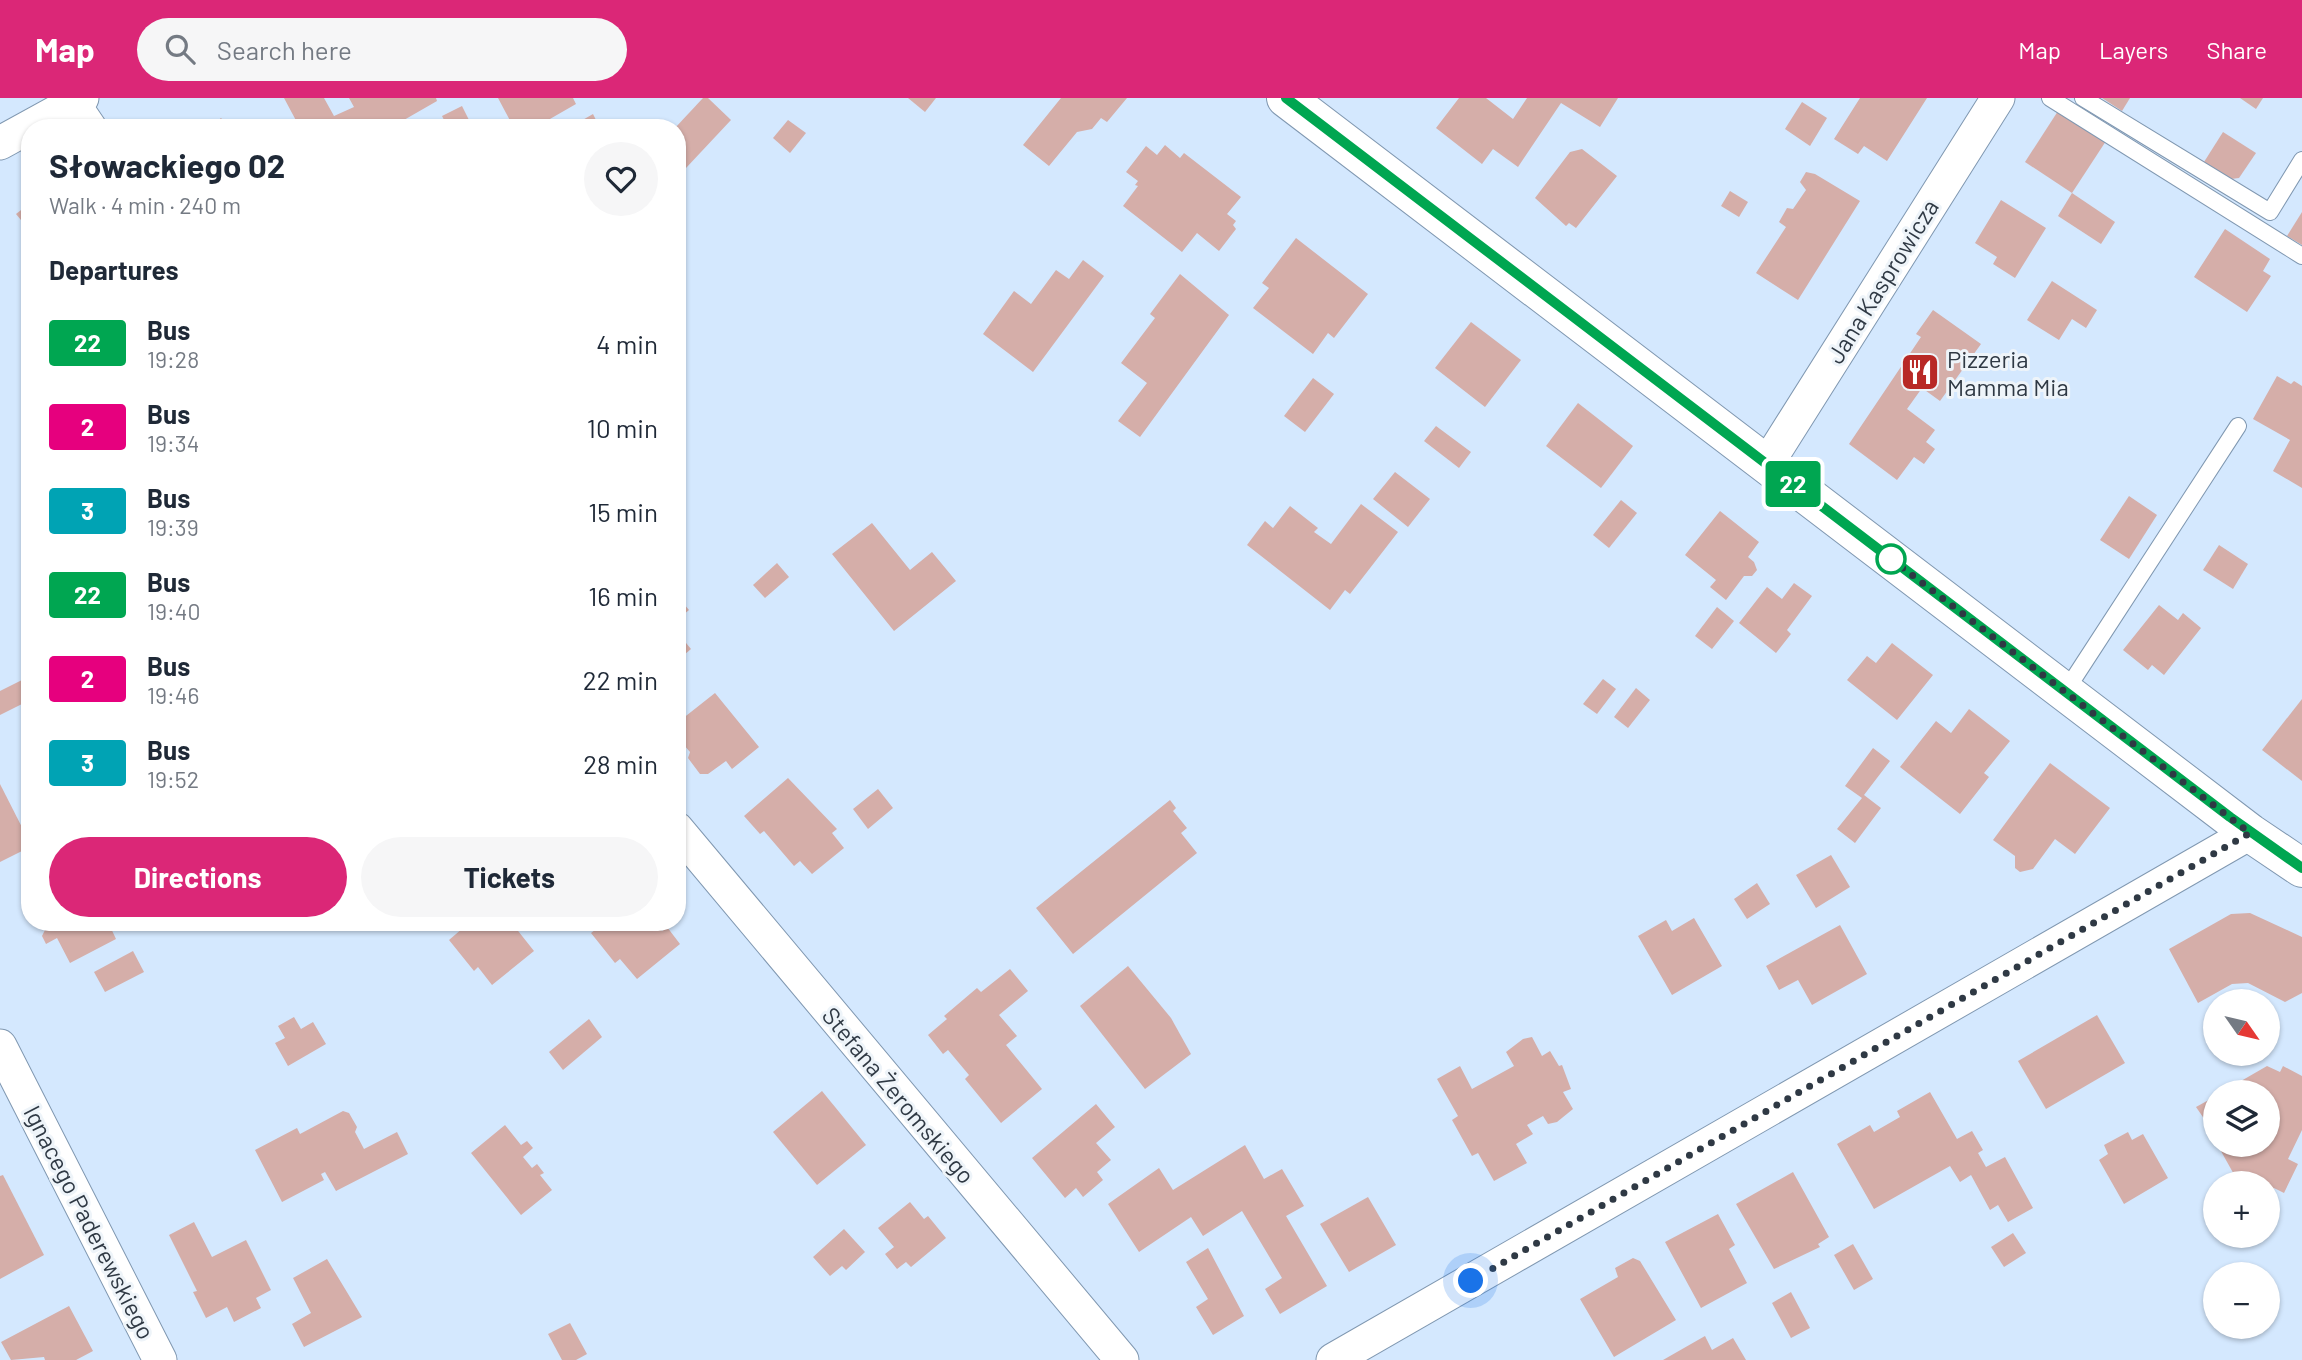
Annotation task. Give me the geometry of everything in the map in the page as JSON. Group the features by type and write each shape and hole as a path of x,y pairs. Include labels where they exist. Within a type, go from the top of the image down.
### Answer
{"street":[{"path":"1286,98 2250,833 2302,868"},
{"name":"Jana Kasprowicza","path":"1767,464 1998,98"},
{"path":"58,119 82,109"},
{"path":"0,143 21,134"},
{"path":"1333,1360 2250,833"},
{"name":"Stefana Żeromskiego","path":"686,840 1122,1360"},
{"name":"Ignacego Paderewskiego","path":"0,1046 160,1360"}],"lane":[{"path":"2050,98 2302,256"},
{"path":"2083,98 2270,212 2302,160"},
{"path":"2065,692 2238,426"}],"building":[{"path":"284,98 324,98 334,116 354,107 349,98 436,98 437,101 406,119 295,119"},
{"path":"498,98 573,98 576,104 550,119 509,119"},
{"path":"703,98 708,98 731,120 686,168 686,119 683,119"},
{"path":"908,98 936,98 925,112"},
{"path":"1061,98 1127,98 1107,122 1101,118 1092,129 1077,132 1049,166 1023,145"},
{"path":"1459,98 1486,98 1513,119 1527,98 1618,98 1600,127 1561,103 1518,167 1493,149 1482,164 1436,128"},
{"path":"1860,98 1927,98 1887,161 1864,146 1858,154 1834,139"},
{"path":"2102,98 2130,98 2122,111"},
{"path":"2240,98 2263,98 2256,109"},
{"path":"1802,102 1827,118 1810,146 1785,129"},
{"path":"462,106 468,119 444,119 442,116"},
{"path":"2058,111 2106,141 2072,193 2025,162"},
{"path":"788,120 806,133 790,153 773,138"},
{"path":"2223,132 2256,153 2239,178 2231,179 2204,162"},
{"path":"1165,145 1180,158 1184,153 1241,197 1227,214 1236,221 1233,225 1236,229 1219,251 1197,233 1182,252 1123,206 1138,186 1135,185 1138,181 1126,172 1146,146 1157,155"},
{"path":"1582,149 1617,176 1576,228 1569,223 1566,226 1535,198 1570,152"},
{"path":"1806,172 1815,174 1860,201 1798,300 1756,273 1786,227 1779,222 1787,208 1793,209 1806,190 1800,182"},
{"path":"1730,191 1748,202 1739,217 1721,206"},
{"path":"2072,193 2115,222 2101,244 2058,216"},
{"path":"2001,200 2046,228 2015,278 1993,264 1997,257 1975,243"},
{"path":"2302,212 2302,245 2287,236"},
{"path":"2225,229 2270,259 2263,271 2271,276 2247,312 2194,277"},
{"path":"1296,238 1368,294 1334,338 1328,333 1313,354 1253,308 1269,288 1262,283"},
{"path":"1083,260 1104,276 1033,372 983,334 1014,291 1031,304 1056,270 1069,279"},
{"path":"1180,274 1229,315 1140,437 1118,421 1147,383 1121,363 1155,318 1150,314"},
{"path":"2052,281 2097,310 2086,328 2072,319 2059,340 2027,320"},
{"path":"1933,310 1981,344 1940,401 1922,388 1907,409 1935,430 1926,442 1935,449 1924,464 1914,457 1897,480 1849,444 1921,337 1916,334"},
{"path":"1471,322 1521,360 1485,407 1435,368"},
{"path":"2277,376 2291,384 2294,381 2302,386 2302,488 2273,471 2290,440 2253,419"},
{"path":"1313,378 1334,394 1305,432 1284,416"},
{"path":"1578,403 1633,446 1601,488 1546,446"},
{"path":"1436,426 1471,452 1459,468 1424,441"},
{"path":"1395,472 1430,499 1408,527 1373,499"},
{"path":"2129,496 2157,515 2129,559 2100,540"},
{"path":"1621,500 1637,513 1609,548 1593,535"},
{"path":"1361,504 1398,532 1350,594 1345,590 1330,610 1247,545 1265,521 1273,528 1290,506 1318,528 1314,532 1331,544"},
{"path":"1720,511 1759,542 1748,557 1757,570 1752,576 1744,576 1726,600 1710,587 1716,580 1685,555"},
{"path":"872,523 910,570 932,552 956,581 894,631 832,554"},
{"path":"2219,545 2248,564 2233,589 2203,570"},
{"path":"777,563 789,577 765,598 753,585"},
{"path":"1794,583 1812,596 1787,630 1791,634 1776,653 1739,623 1767,587 1782,599"},
{"path":"2159,605 2178,620 2183,613 2201,628 2164,675 2152,665 2148,670 2123,650"},
{"path":"1717,607 1734,621 1712,649 1695,636"},
{"path":"1892,643 1933,675 1897,720 1847,680 1867,656 1876,663"},
{"path":"1603,679 1616,689 1597,714 1583,704"},
{"path":"21,680 21,704 0,715 0,691"},
{"path":"1636,688 1650,700 1628,728 1614,717"},
{"path":"715,693 759,747 732,769 726,761 708,774 700,774 688,758 690,752 686,747 686,716"},
{"path":"2302,699 2302,781 2262,750"},
{"path":"1969,709 2010,741 1984,773 1989,777 1960,814 1900,767 1936,721 1951,733"},
{"path":"1873,748 1890,761 1864,795 1881,808 1855,843 1837,829 1862,798 1845,786"},
{"path":"2050,763 2110,808 2075,854 2055,839 2033,869 2020,872 2015,868 2015,856 1993,840"},
{"path":"788,778 837,829 832,833 844,848 812,874 800,861 794,866 764,831 760,834 744,816"},
{"path":"0,784 21,825 21,852 0,862"},
{"path":"878,789 893,808 868,829 853,809"},
{"path":"1170,800 1176,808 1173,811 1187,828 1181,833 1197,853 1073,954 1036,908"},
{"path":"1831,855 1850,887 1816,908 1796,875"},
{"path":"1757,883 1770,904 1747,919 1734,899"},
{"path":"2250,913 2302,937 2302,993 2285,1002 2280,999 2280,989 2260,989 2248,983 2232,984 2223,989 2203,989 2203,1000 2198,1003 2169,949 2231,914"},
{"path":"1694,918 1722,966 1672,995 1638,936 1666,920 1672,931"},
{"path":"1840,925 1867,974 1812,1005 1798,980 1779,990 1766,966"},
{"path":"44,931 112,931 116,939 70,963 57,938 46,944 42,936"},
{"path":"460,931 518,931 534,951 492,985 478,967 474,971 449,940"},
{"path":"670,931 680,944 637,979 620,959 615,963 591,933"},
{"path":"133,951 144,972 105,992 94,972"},
{"path":"1128,966 1171,1018 1191,1054 1145,1089 1080,1006"},
{"path":"1010,969 1028,991 999,1015 1017,1036 1006,1045 1042,1089 1001,1123 965,1079 969,1075 948,1050 943,1054 928,1035 947,1019 944,1016 977,988 981,992"},
{"path":"2097,1015 2125,1063 2046,1109 2018,1061"},
{"path":"294,1017 301,1029 313,1022 326,1044 288,1066 275,1043 285,1038 278,1026"},
{"path":"589,1019 602,1037 563,1070 549,1052"},
{"path":"1532,1037 1542,1056 1550,1051 1559,1066 1562,1065 1571,1089 1563,1092 1573,1109 1557,1122 1548,1124 1543,1116 1527,1125 1533,1134 1516,1144 1527,1163 1494,1181 1478,1153 1472,1156 1452,1120 1458,1116 1437,1079 1460,1066 1472,1089 1514,1066 1506,1052 1523,1039"},
{"path":"2267,1066 2280,1072 2283,1066 2302,1076 2302,1130 2288,1159 2298,1164 2284,1193 2280,1191 2280,1171 2232,1171 2224,1157 2280,1157 2280,1080 2243,1080"},
{"path":"822,1091 866,1145 817,1185 773,1132"},
{"path":"1930,1092 1957,1139 1972,1131 1983,1150 1978,1153 1986,1167 2005,1157 2033,1208 2008,1222 1998,1205 1990,1210 1971,1175 1960,1182 1950,1166 1874,1209 1837,1144 1870,1125 1874,1132 1900,1117 1897,1111"},
{"path":"2203,1103 2203,1117 2196,1107"},
{"path":"1096,1104 1115,1127 1096,1143 1111,1160 1097,1172 1103,1180 1083,1197 1076,1188 1065,1198 1032,1158"},
{"path":"343,1111 349,1113 357,1127 355,1132 364,1149 397,1132 408,1154 336,1191 325,1172 321,1174 324,1180 282,1202 255,1150 297,1128 300,1134"},
{"path":"505,1125 521,1145 527,1141 533,1148 523,1157 532,1168 537,1164 544,1173 540,1175 552,1190 521,1215 471,1153"},
{"path":"2128,1132 2132,1140 2143,1134 2168,1178 2124,1204 2099,1160 2108,1154 2104,1145"},
{"path":"1245,1145 1264,1179 1282,1169 1304,1206 1286,1216 1327,1286 1280,1314 1265,1289 1282,1278 1242,1211 1203,1236 1191,1217 1139,1252 1108,1204 1159,1168 1173,1190"},
{"path":"1793,1172 1829,1237 1818,1244 1820,1247 1774,1269 1736,1204"},
{"path":"3,1175 44,1255 0,1279 0,1176"},
{"path":"1368,1197 1396,1245 1349,1272 1320,1224"},
{"path":"910,1202 924,1219 928,1216 946,1238 911,1267 906,1262 897,1269 885,1254 894,1247 878,1228"},
{"path":"1718,1214 1735,1245 1729,1249 1747,1283 1701,1308 1665,1242"},
{"path":"194,1222 212,1257 246,1240 271,1290 256,1298 261,1308 234,1322 227,1307 206,1318 193,1292 197,1291 169,1235"},
{"path":"844,1229 865,1252 846,1270 842,1266 830,1276 813,1257"},
{"path":"2013,1233 2026,1253 2004,1267 1991,1247"},
{"path":"1853,1244 1873,1279 1854,1290 1834,1255"},
{"path":"1208,1248 1244,1316 1213,1335 1196,1307 1208,1299 1186,1262"},
{"path":"1633,1258 1640,1261 1676,1320 1614,1357 1580,1299 1618,1277 1615,1268"},
{"path":"327,1259 362,1317 304,1347 292,1324 311,1313 293,1278"},
{"path":"1791,1292 1810,1328 1791,1338 1772,1303"},
{"path":"69,1306 93,1351 76,1360 45,1360 44,1357 11,1360 1,1342"},
{"path":"570,1323 587,1354 576,1360 562,1360 548,1334"},
{"path":"1705,1336 1712,1350 1733,1338 1746,1360 1663,1360"}],"bus line":[{"name":"22","path":"1286,98 2250,833 2302,868"}],"place":[{"name":"Pizzeria Mamma Mia","path":"1920,372"}],"route":[{"path":"1471,1281 2250,833 1891,559"}]}
